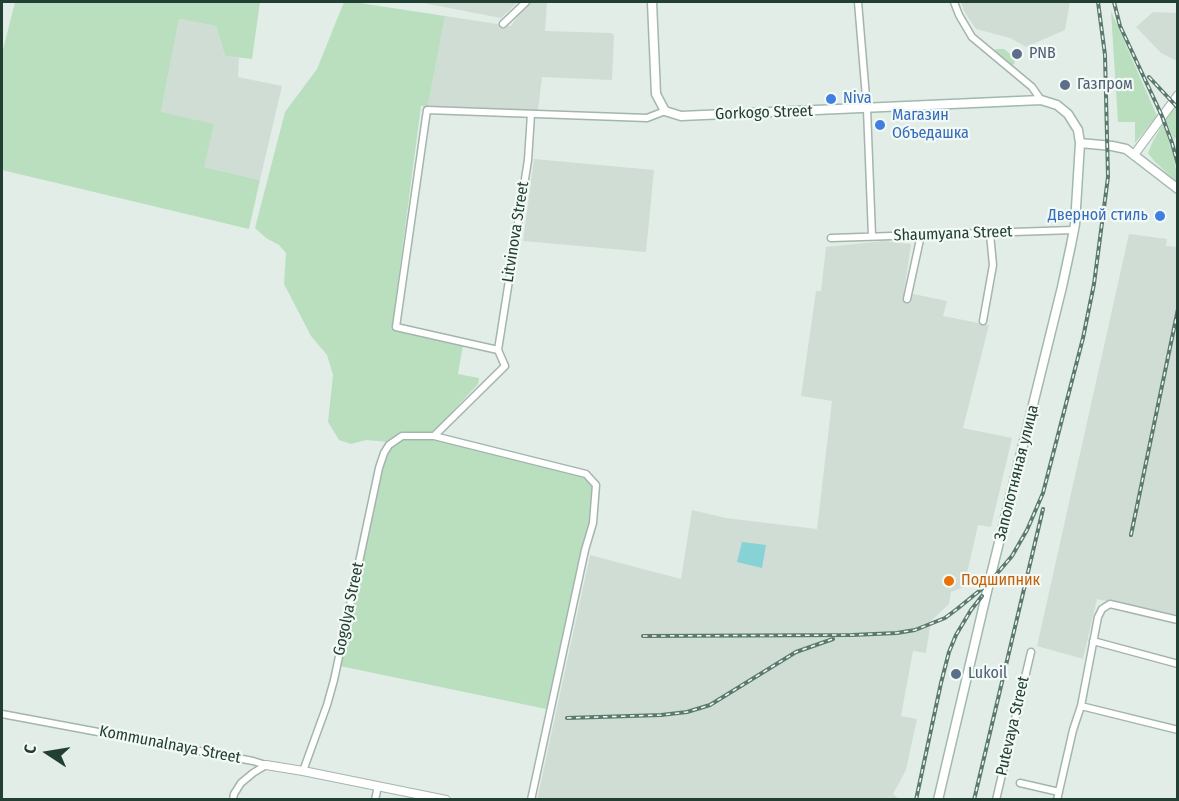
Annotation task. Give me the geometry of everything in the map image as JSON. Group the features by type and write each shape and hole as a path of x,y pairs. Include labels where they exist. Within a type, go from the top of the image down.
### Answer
{"main road":[{"path":"652,2 656,94 665,111"},
{"name":"Gorkogo Street","path":"665,111 681,116 1041,100 1057,105 1068,114 1078,130 1080,143"},
{"path":"1080,143 1126,149 1178,189"},
{"name":"Заполотняная улица","path":"938,800 1062,287 1074,230 1080,143"}],"street":[{"path":"503,24 526,2"},
{"path":"858,2 867,109 872,236"},
{"path":"954,2 972,37 1032,87 1041,100"},
{"path":"1134,154 1178,94"},
{"name":"Gorkogo Street","path":"498,350 396,327 426,110 647,118 665,111"},
{"name":"Litvinova Street","path":"434,436 505,366 498,350 528,160 531,114"},
{"name":"Shaumyana Street","path":"831,238 1074,230"},
{"path":"983,321 993,265 990,234"},
{"path":"907,299 921,235"},
{"name":"Gogolya Street","path":"303,771 334,680 384,453 389,445 402,436 434,436"},
{"path":"434,436 586,474 597,485 593,523 585,550 531,800"},
{"path":"1020,783 1058,798 1073,730 1081,706 1098,617 1102,609 1110,604 1178,620"},
{"path":"1094,640 1178,664"},
{"name":"Putevaya Street","path":"996,800 1031,652"},
{"path":"1081,706 1178,730"},
{"name":"Kommunalnaya Street","path":"2,714 253,760 267,765"},
{"path":"233,800 241,783 267,765 446,800"},
{"path":"375,800 378,786"}],"shaded area":[{"path":"423,2 518,2 501,18"},
{"path":"529,2 547,2 545,31 612,33 614,36 612,80 542,77 538,110 428,106 445,16 511,26"},
{"path":"961,2 1070,2 1065,30 1026,47 1010,38 976,29"},
{"path":"1153,12 1177,13 1177,61 1161,53 1136,27"},
{"path":"179,19 216,26 225,56 239,58 238,77 282,86 260,180 204,167 161,112"},
{"path":"534,159 654,170 646,252 523,241"},
{"path":"1129,234 1167,239 1166,246 1178,247 1177,616 1097,599 1083,659 1037,646"},
{"path":"884,241 911,244 904,292 947,301 943,316 989,325 963,428 1012,438 991,527 978,525 964,587 951,592 949,604 931,621 926,653 913,651 901,716 917,719 906,770 893,794 898,799 537,800 590,555 681,579 692,510 726,518 817,529 832,401 801,396 816,291 821,291 826,247"}],"green space":[{"path":"15,2 260,2 252,59 225,56 216,26 179,19 161,112 214,124 204,167 260,180 249,229 2,170 2,54"},
{"path":"344,2 445,16 428,106 421,106 392,328 463,345 458,374 479,378 478,384 430,436 418,434 389,442 366,440 351,444 339,440 328,422 333,375 327,355 311,336 284,284 286,253 279,245 266,238 255,228 285,112 317,69"},
{"path":"1111,11 1157,116 1135,143 1135,122 1118,122"},
{"path":"1004,49 1009,53 1015,60 1014,64 1012,65 994,50"},
{"path":"1174,106 1177,110 1178,134 1174,140 1165,119"},
{"path":"1163,124 1172,150 1177,182 1148,153"},
{"path":"419,435 586,474 596,485 593,523 546,709 340,666 379,468 384,453 402,436"}],"water":[{"path":"742,542 766,545 762,568 737,562"}],"railway":[{"path":"643,636 852,635 915,630 945,618 957,609 989,583 1012,556 1027,530 1043,493 1083,338 1094,284 1108,177 1105,55 1098,2"},
{"path":"1114,2 1120,26 1162,116 1178,165"},
{"path":"1149,77 1178,108"},
{"path":"1131,535 1178,309"},
{"path":"974,800 1043,509"},
{"path":"916,800 949,652 956,635 982,596"},
{"path":"567,718 687,712 710,705 796,652 833,639"}],"place":[{"name":"PNB","path":"1017,54"},
{"name":"Газпром","path":"1065,85"},
{"name":"Niva","path":"831,99"},
{"name":"Магазин Объедашка","path":"880,125"},
{"name":"Дверной стиль","path":"1160,216"},
{"name":"Подшипник","path":"949,581"},
{"name":"Lukoil","path":"956,674"}]}
